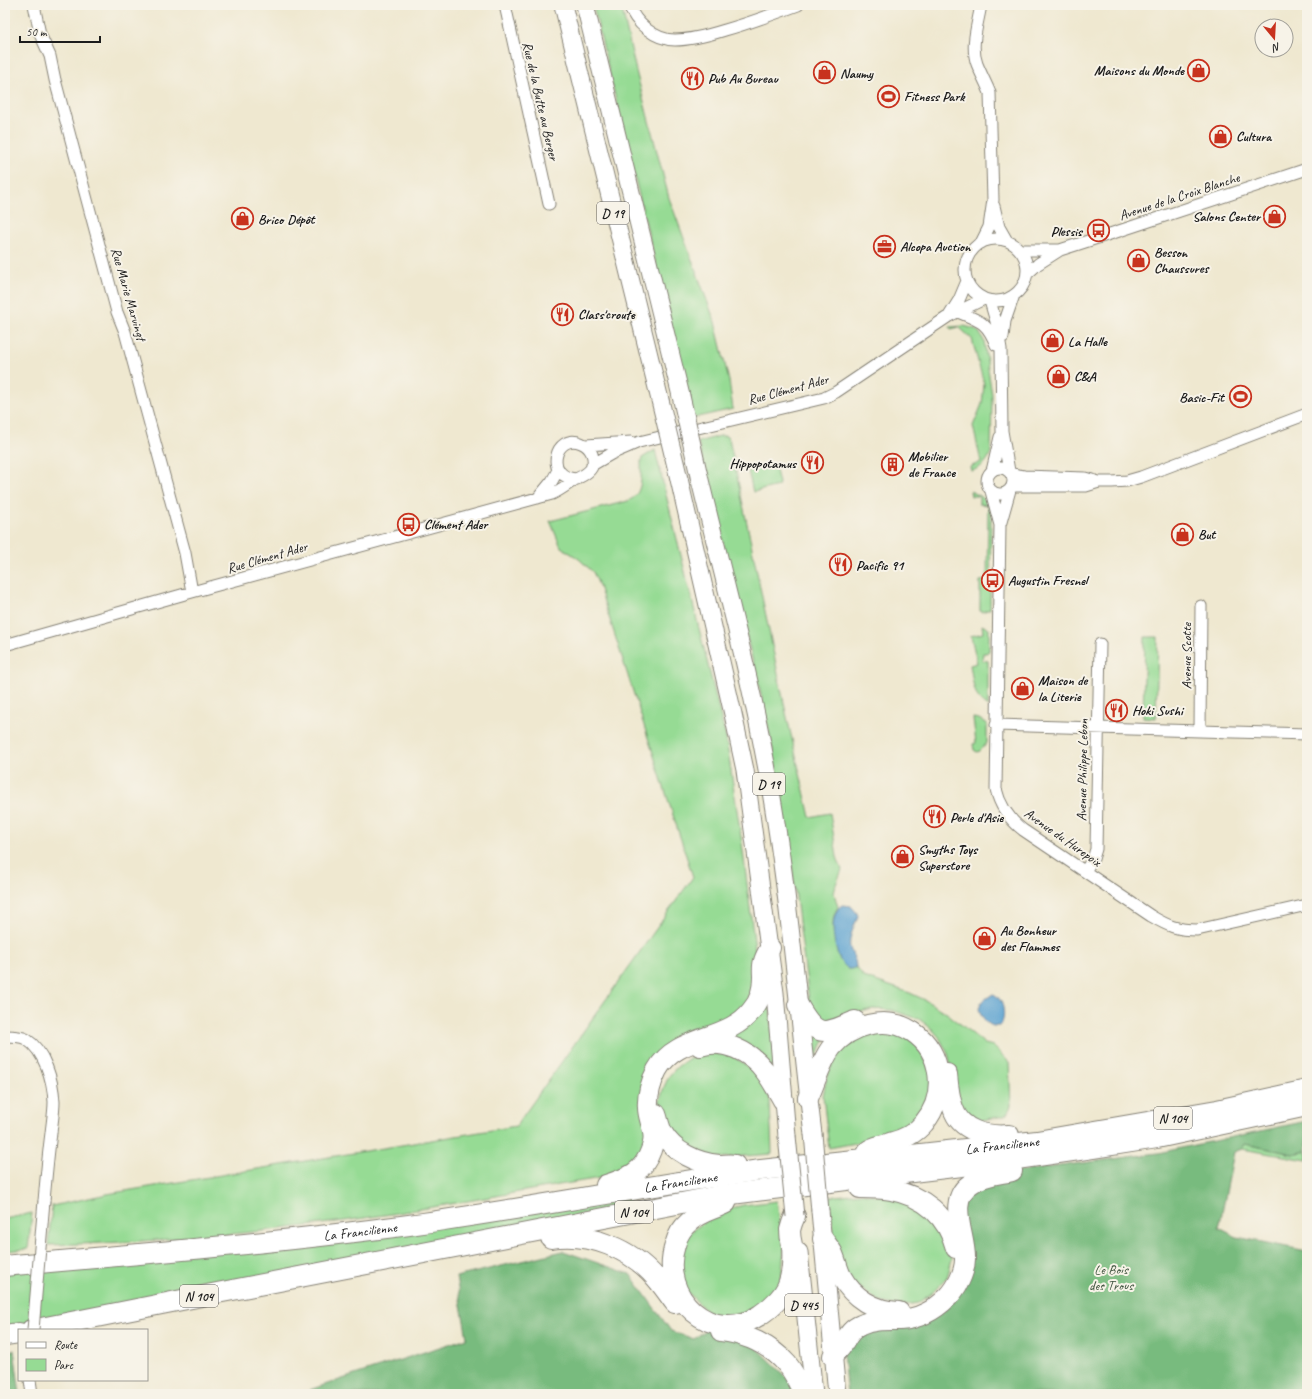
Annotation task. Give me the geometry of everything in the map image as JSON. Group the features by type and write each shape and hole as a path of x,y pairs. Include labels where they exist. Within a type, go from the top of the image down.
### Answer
{"highway":[{"path":"585,1198 600,1186 623,1180 631,1176 645,1164 652,1147 654,1133 648,1108 648,1099 651,1082 658,1069 667,1057 682,1047 720,1033 744,1019 753,1009 760,997 763,985 763,962 770,948"},
{"path":"798,1005 810,1024 821,1030 837,1029 862,1018 882,1016 900,1019 916,1026 932,1040 941,1056 947,1073 953,1108 958,1119 966,1127 980,1133 992,1135 1019,1134 1038,1140"},
{"path":"808,1098 823,1060 832,1047 845,1035 864,1025 882,1022 898,1025 913,1032 925,1043 933,1058 939,1075 939,1091 934,1110 923,1124 908,1136 892,1143 872,1148 854,1160"},
{"path":"760,1170 734,1164 720,1165 707,1163 688,1157 679,1151 662,1132 656,1114 655,1098 657,1083 663,1071 671,1061 684,1051 706,1044 723,1044 741,1051 765,1071 783,1100"},
{"name":"La Francilienne","path":"5,1266 336,1234 476,1216 760,1170 912,1155 1038,1140 1217,1110 1307,1090"},
{"name":"La Francilienne","path":"37,1329 723,1195 1003,1161 1086,1149 1157,1138 1307,1106"},
{"path":"833,1356 849,1333 860,1325 874,1321 889,1319 901,1320 916,1317 936,1308 949,1296 961,1278 966,1260 958,1203 963,1191 971,1183 982,1178 999,1174 1070,1161 1086,1149"},
{"path":"823,1240 832,1252 841,1277 858,1298 870,1306 884,1311 898,1313 911,1311 924,1306 944,1290 952,1279 958,1265 956,1247 946,1223 933,1209 920,1200 905,1193 890,1190 860,1188 848,1180"},
{"path":"744,1192 725,1204 699,1214 688,1223 677,1238 672,1252 671,1267 673,1283 680,1296 688,1307 699,1316 712,1323 726,1325 741,1324 753,1320 768,1310 779,1299 787,1288 792,1273 793,1256 790,1230 795,1216"},
{"path":"524,1234 543,1239 563,1236 591,1239 606,1243 620,1250 646,1268 656,1277 681,1312 692,1321 707,1329 745,1336 774,1352 788,1365 804,1394"},
{"path":"5,1336 18,1332"}],"main road":[{"name":"D 19","path":"563,5 679,479 745,770 776,1000 783,1100 791,1176"},
{"name":"D 19","path":"585,5 681,396 754,706 766,766 786,891 817,1174"},
{"name":"D 445","path":"817,1174 836,1394"},
{"name":"D 445","path":"791,1176 814,1394"}],"street":[{"name":"Rue Marie Marvingt","path":"34,5 40,34 50,56 57,88 117,312 125,332 185,553 192,592"},
{"name":"Rue de la Butte au Berger","path":"505,5 549,204"},
{"path":"629,5 631,13 642,26 655,35 673,40 692,39 715,33 798,5"},
{"path":"981,243 989,227 993,200 990,93 977,64 974,53 975,38 982,5"},
{"name":"Avenue de la Croix Blanche","path":"1027,274 1038,264 1060,250 1307,169"},
{"path":"993,200 999,227 1007,241 1020,250 1026,261 1027,274 1020,289 1014,295 1003,300 987,300 974,292 967,281 965,273 967,260 974,249 981,243 989,240 1007,241"},
{"name":"Avenue de la Croix Blanche","path":"1020,250 1060,250"},
{"name":"Rue Clément Ader","path":"953,314 967,281"},
{"name":"Avenue du Hurepoix","path":"1001,354 1005,321 1014,295"},
{"name":"Rue Clément Ader","path":"5,645 192,592 538,498 561,490 587,474 592,465 611,454 639,442 824,398 836,392 953,314 987,300"},
{"name":"Avenue du Hurepoix","path":"987,300 997,325 1001,354 1002,431 1011,480 1000,525 996,789 1001,807 1023,830 1151,916 1169,926 1183,930 1197,930 1307,905"},
{"path":"953,314 980,321 986,326 992,335 1001,354"},
{"path":"1011,480 1001,494 991,491 987,481 992,471 1001,468 1011,480 1086,486 1099,482 1127,481 1307,414"},
{"name":"Avenue du Hurepoix","path":"992,471 1002,431"},
{"name":"Rue Clément Ader","path":"558,470 555,461 556,456 562,446 572,442 586,445 639,442"},
{"path":"586,445 592,454 592,465"},
{"path":"538,498 552,481 558,470 566,477 577,479"},
{"name":"Avenue du Hurepoix","path":"991,491 1000,525"},
{"name":"Avenue Scotte","path":"1200,730 1201,606"},
{"name":"Avenue Philippe Lebon","path":"1085,871 1093,858 1096,849 1100,644"},
{"path":"996,725 1307,734"},
{"path":"5,1036 15,1036 26,1039 40,1053 46,1065 52,1084 54,1102 32,1329"},
{"path":"5,1042 23,1045 31,1051 38,1062 44,1083 47,1107 41,1174 45,1187"},
{"path":"30,1381 32,1394"}],"green space":[{"path":"593,5 621,5 636,71 669,198 715,322 729,381 733,409 693,418"},
{"path":"964,326 975,329 979,332 984,341 992,395 991,452 988,459 983,464 971,471 970,467 981,462 973,426 982,404 984,384 972,339 959,327 951,329 950,327"},
{"path":"720,436 726,436 729,439 786,713 810,817 830,813 837,857 842,870 834,893 838,907 834,915 833,923 836,939 852,969 856,967 864,977 910,993 925,1000 948,1014 985,1044 993,1046 1009,1062 1011,1105 1008,1113 1004,1116 971,1122 962,1111 948,1054 939,1037 932,1029 919,1019 891,1010 872,1009 823,1022 815,1016 810,1008 791,858 773,750 762,698 698,442"},
{"path":"655,450 726,738 742,843 755,949 755,970 751,991 746,1005 733,1018 667,1047 645,1145 629,1168 612,1176 419,1209 306,1226 177,1239 48,1245 52,1206 107,1194 516,1126 693,877 598,583 593,572 579,559 561,547 550,521 628,501 633,498 639,489 642,458"},
{"path":"775,466 779,483 778,486 753,492 748,471"},
{"path":"970,491 978,495 984,499 988,505 979,504 979,496 971,496"},
{"path":"988,505 991,513 990,609 982,612 980,611 980,581 987,580"},
{"path":"982,625 989,629 989,651 983,653 982,660 988,661 988,707 979,699 974,689 970,665 977,663 971,636 983,633"},
{"path":"1145,637 1158,637 1156,718 1143,717"},
{"path":"973,718 979,719 987,724 987,743 980,751 977,752 974,750 973,744 976,743"},
{"path":"766,1003 770,1007 775,1064 772,1067 732,1036"},
{"path":"876,1029 913,1038 934,1077 928,1104 911,1125 888,1137 829,1148 823,1096 827,1076 839,1051 851,1040"},
{"path":"809,1033 826,1037 813,1063"},
{"path":"706,1053 730,1055 750,1068 766,1087 770,1101 772,1154 704,1159 676,1143 660,1113 660,1100 664,1087 669,1076 677,1067 688,1059"},
{"name":"Le Bois des Trous","path":"1307,1121 1307,1151 1293,1154 1245,1144 1242,1149 1234,1152 1219,1228 1237,1237 1307,1251 1307,1394 847,1394 842,1345 849,1333 901,1320 961,1278 958,1203 999,1174 1158,1153"},
{"path":"1245,1144 1293,1154 1307,1151 1307,1160 1242,1149"},
{"path":"859,1193 898,1198 932,1216 950,1246 952,1259 947,1278 932,1293 918,1303 898,1306 880,1302 850,1281 836,1248 829,1197"},
{"path":"629,1199 630,1205 5,1328 5,1272"},
{"path":"777,1201 784,1249 781,1284 753,1313 711,1316 677,1281 684,1237 719,1211 744,1205"},
{"path":"32,1213 28,1249 5,1251 5,1219"},
{"path":"563,1251 630,1274 671,1331 694,1339 707,1329 745,1336 804,1394 310,1394 309,1390 467,1338 456,1277"},
{"path":"14,1350 20,1394 5,1394 5,1352"}],"water":[{"path":"842,905 851,906 858,916 850,940 850,948 856,964 856,967 852,969 848,969 841,962 834,941 833,924 837,910"},
{"path":"993,994 1000,999 1004,1012 1001,1025 997,1026 987,1023 979,1009 981,1002"}],"place":[{"name":"Maisons du Monde","path":"1199,70"},
{"name":"Naumy","path":"824,73"},
{"name":"Pub Au Bureau","path":"692,78"},
{"name":"Fitness Park","path":"889,96"},
{"name":"Cultura","path":"1221,136"},
{"name":"Salons Center","path":"1275,216"},
{"name":"Brico Dépôt","path":"242,219"},
{"name":"Plessis","path":"1098,231"},
{"name":"Alcopa Auction","path":"885,246"},
{"name":"Besson Chaussures","path":"1139,260"},
{"name":"Class'croute","path":"563,314"},
{"name":"La Halle","path":"1052,341"},
{"name":"C&A","path":"1059,376"},
{"name":"Basic-Fit","path":"1240,397"},
{"name":"Hippopotamus","path":"812,463"},
{"name":"Mobilier de France","path":"893,464"},
{"name":"Clément Ader","path":"408,524"},
{"name":"But","path":"1182,534"},
{"name":"Pacific 91","path":"840,565"},
{"name":"Augustin Fresnel","path":"992,580"},
{"name":"Maison de la Literie","path":"1022,688"},
{"name":"Hoki Sushi","path":"1117,710"},
{"name":"Perle d'Asie","path":"934,817"},
{"name":"Smyths Toys Superstore","path":"903,857"},
{"name":"Au Bonheur des Flammes","path":"984,938"}]}
